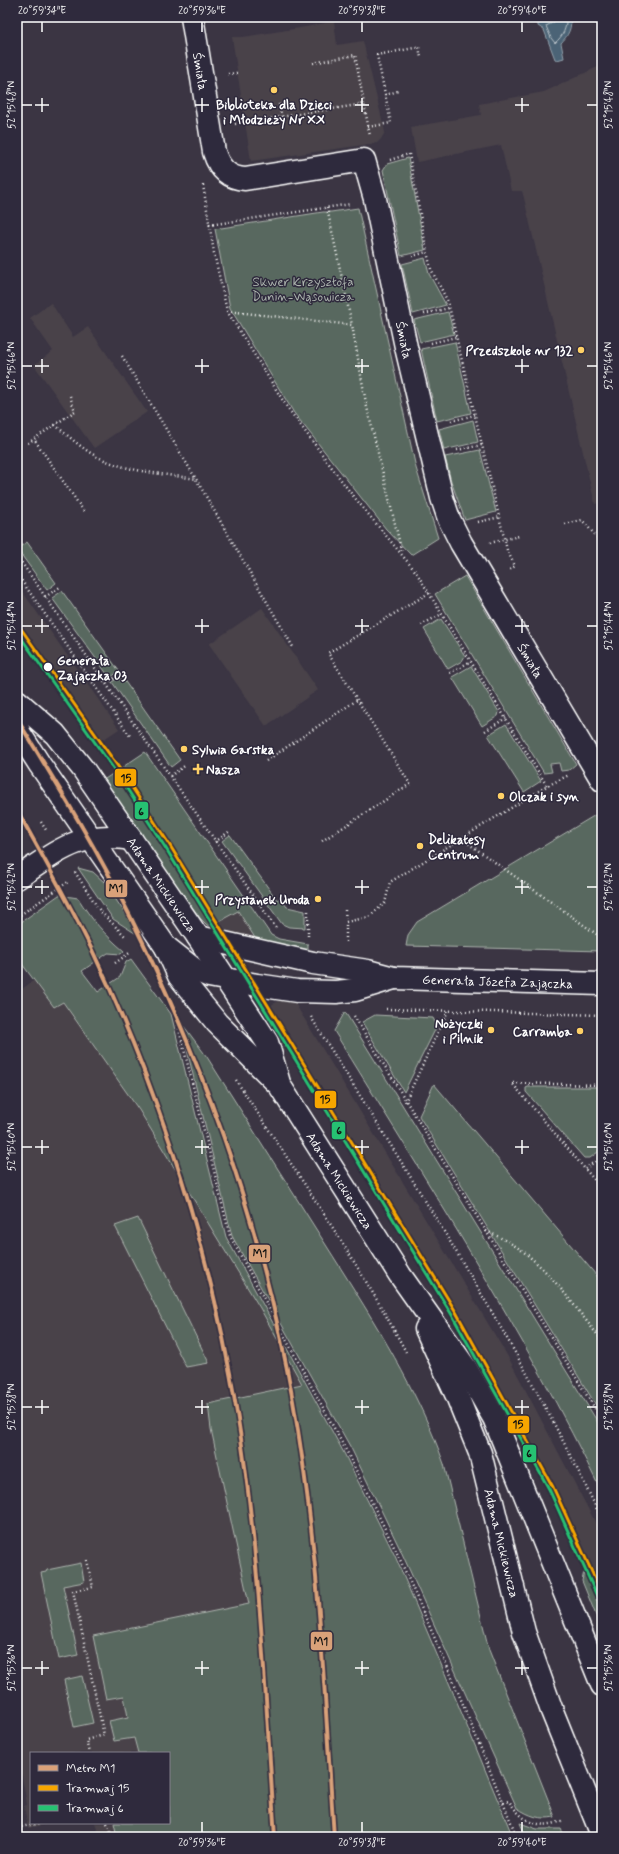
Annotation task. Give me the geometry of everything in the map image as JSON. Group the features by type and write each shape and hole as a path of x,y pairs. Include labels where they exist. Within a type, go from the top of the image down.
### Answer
{"main road":[{"name":"Śmiała","path":"192,17 214,152 218,163 224,170 237,178 245,179 364,160 375,199 406,347 440,490 449,519 461,543 602,780"},
{"name":"Adama Mickiewicza","path":"17,701 55,734 68,749 198,937 267,1042 280,1086"},
{"name":"Adama Mickiewicza","path":"17,726 40,765 166,946 179,976 217,1023 280,1086 400,1275 465,1367 494,1418 602,1685"},
{"path":"17,878 60,850 90,838 106,836 131,839"},
{"name":"Generała Józefa Zajączka","path":"198,937 313,963 368,971 394,978 602,984"},
{"name":"Generała Józefa Zajączka","path":"166,946 195,970 226,979 297,991 336,992 355,990 394,978"},
{"name":"Adama Mickiewicza","path":"400,1275 457,1396 480,1453 524,1632 552,1710 602,1834"}],"path":[{"path":"368,127 392,123 377,54 419,47 421,58"},
{"path":"313,62 355,55 364,104"},
{"path":"385,95 398,91"},
{"path":"279,104 282,118"},
{"path":"389,161 409,154 430,263 449,308 507,550 515,566 504,573"},
{"path":"202,179 209,225 227,311 287,407 350,492 416,572 547,786"},
{"path":"209,225 354,204"},
{"path":"327,208 352,326 366,403 403,556"},
{"path":"418,316 449,308"},
{"path":"227,311 352,326"},
{"path":"430,343 456,337"},
{"path":"122,356 196,479 293,646"},
{"path":"28,443 75,411 70,396"},
{"path":"448,422 475,416"},
{"path":"55,425 89,452 111,463 134,470 196,479"},
{"path":"34,439 85,513"},
{"path":"455,451 482,444"},
{"path":"565,524 582,520 602,543"},
{"path":"485,544 519,536"},
{"path":"17,556 278,931"},
{"path":"17,574 130,736"},
{"path":"46,597 60,587"},
{"path":"322,841 410,784 328,653 429,593"},
{"path":"421,625 442,614"},
{"path":"450,673 471,661"},
{"path":"106,684 121,674"},
{"path":"266,761 357,700"},
{"path":"485,731 506,718"},
{"path":"169,776 186,765"},
{"path":"346,922 369,917 385,903 390,882 547,786 571,774"},
{"path":"41,822 47,831"},
{"path":"215,842 230,831"},
{"path":"462,839 602,938"},
{"path":"72,868 100,911 129,939"},
{"path":"17,917 68,882"},
{"path":"308,909 308,938"},
{"path":"345,910 346,946"},
{"path":"301,937 314,939"},
{"path":"115,963 131,952"},
{"path":"174,1009 230,1236 347,1452 398,1555 451,1675 517,1837"},
{"path":"379,1009 602,1015"},
{"path":"311,1011 311,1017 468,1272 522,1366 581,1475 602,1520"},
{"path":"405,1102 448,1011"},
{"path":"353,1015 405,1102 602,1420"},
{"path":"232,1074 320,1208 386,1315 407,1353"},
{"path":"602,1084 512,1083 602,1189"},
{"path":"585,1169 602,1156"},
{"path":"486,1231 509,1242 531,1257 548,1275 602,1340"},
{"path":"87,1560 93,1587 73,1592 104,1735 86,1740 89,1752"},
{"path":"502,1802 508,1800 517,1813 527,1820 543,1824 562,1821"},
{"path":"17,1808 21,1827 35,1824"},
{"path":"107,1824 111,1833 109,1837"}],"shaded area":[{"path":"334,21 337,45 363,41 385,132 381,139 377,143 251,161 232,37 243,37"},
{"name":"Przedszkole nr 132","path":"602,65 602,502 595,504 524,198 522,191 511,191 501,145 417,162 411,127 481,115 479,104 544,92"},
{"path":"51,303 73,337 88,327 147,412 94,448 34,365 53,351 30,318"},
{"path":"17,584 119,729 95,745 17,634"},
{"path":"262,608 318,690 266,726 209,644"},
{"path":"238,910 257,941 215,932 212,925"},
{"path":"34,980 54,1006 63,1002 139,1110 260,1308 314,1407 367,1510 170,1752 30,1752 30,1824 46,1824 28,1828 24,1806 27,1805 21,1771 17,1771 17,993"},
{"path":"293,1000 507,1355 602,1535 602,1612 538,1470 482,1371 349,1149 270,1026 263,1010 278,1001"},
{"path":"95,1824 138,1824 116,1832 100,1836"}],"green space":[{"path":"408,158 425,250 401,256 383,170 387,164"},
{"name":"Skwer Krzysztofa Dunin-Wąsowicza","path":"358,208 416,468 438,538 411,555 386,529 294,413 230,308 215,229"},
{"path":"425,258 429,274 446,305 413,314 402,264"},
{"path":"448,312 454,334 420,342 414,320"},
{"path":"455,342 471,413 437,421 421,349"},
{"path":"473,420 478,442 444,450 439,429"},
{"path":"480,450 496,512 465,520 451,481 445,457"},
{"path":"27,542 56,583 47,590 17,549"},
{"path":"465,576 576,764 569,770 561,771 559,763 550,764 552,772 544,773 435,594"},
{"path":"62,591 119,671 110,678 52,598"},
{"path":"441,619 465,656 462,661 448,669 424,629"},
{"path":"471,666 499,712 498,716 482,726 452,677"},
{"path":"121,676 180,760 171,767 112,682"},
{"path":"506,724 541,781 524,792 488,735"},
{"path":"145,752 271,935 279,939 308,944 308,954 257,941 238,911 212,925 213,927 207,925 200,918 102,781"},
{"path":"597,814 602,822 602,951 406,946 408,935 417,922"},
{"path":"230,835 277,900 280,898 287,907 305,911 305,928 289,927 282,924 222,841"},
{"path":"78,868 93,872 104,882 141,937 113,919"},
{"path":"59,895 78,898 99,926 124,951 121,954 108,953 82,971 98,992 120,977 126,962 131,959 171,1014 226,1237 344,1453 395,1556 513,1837 151,1837 116,1832 114,1824 170,1824 170,1752 138,1752 134,1738 114,1741 109,1721 128,1717 124,1696 106,1699 93,1636 249,1604 211,1429 208,1404 302,1384 260,1308 139,1110 63,1002 54,1007 22,964 18,952 17,925"},
{"path":"345,1012 602,1429 602,1493 572,1433 508,1316 334,1031"},
{"path":"375,1015 433,1018 437,1026 404,1092 362,1022"},
{"path":"180,1021 207,1057 349,1281 380,1331 422,1410 444,1464 489,1650 555,1817 535,1817 517,1808 400,1549 351,1448 232,1236"},
{"path":"434,1084 602,1282 602,1415 419,1116"},
{"path":"599,1087 602,1094 602,1149 590,1158 584,1158 526,1092 526,1088"},
{"path":"138,1218 209,1363 186,1367 115,1226"},
{"path":"81,1563 84,1582 63,1586 78,1655 59,1659 41,1573 46,1572 47,1570"},
{"path":"584,1571 602,1612 602,1630 582,1581"},
{"path":"82,1676 93,1723 74,1727 64,1680"},
{"path":"520,1823 537,1829 561,1829 565,1837 526,1837"}],"water":[{"path":"562,17 569,17 571,24 567,35 561,43 564,58 557,60 555,59 544,30 538,26 538,23"}],"metro line":[{"name":"M1","path":"17,719 103,864 157,972 183,1031 229,1152 266,1275 293,1401 309,1509 320,1618 334,1837"},
{"name":"M1","path":"17,810 66,898 93,952 141,1063 181,1178 213,1294 237,1413 251,1518 261,1625 275,1837"}],"tram line":[{"name":"15","path":"17,623 124,775 169,844 456,1312 553,1487 602,1594"},
{"name":"6","path":"17,632 120,778 165,847 452,1315 549,1489 597,1596"}],"place":[{"name":"Biblioteka dla Dzieci i Młodzieży Nr XX","path":"274,90"},
{"name":"Przedszkole nr 132","path":"581,350"},
{"name":"Generała Zajączka 03","path":"48,667"},
{"name":"Sylwia Garstka","path":"184,749"},
{"name":"Nasza","path":"198,769"},
{"name":"Olczak i syn","path":"501,796"},
{"name":"Delikatesy Centrum","path":"420,846"},
{"name":"Przystanek Uroda","path":"318,899"},
{"name":"Nożyczki i Pilnik","path":"491,1030"},
{"name":"Carramba","path":"580,1031"}]}
